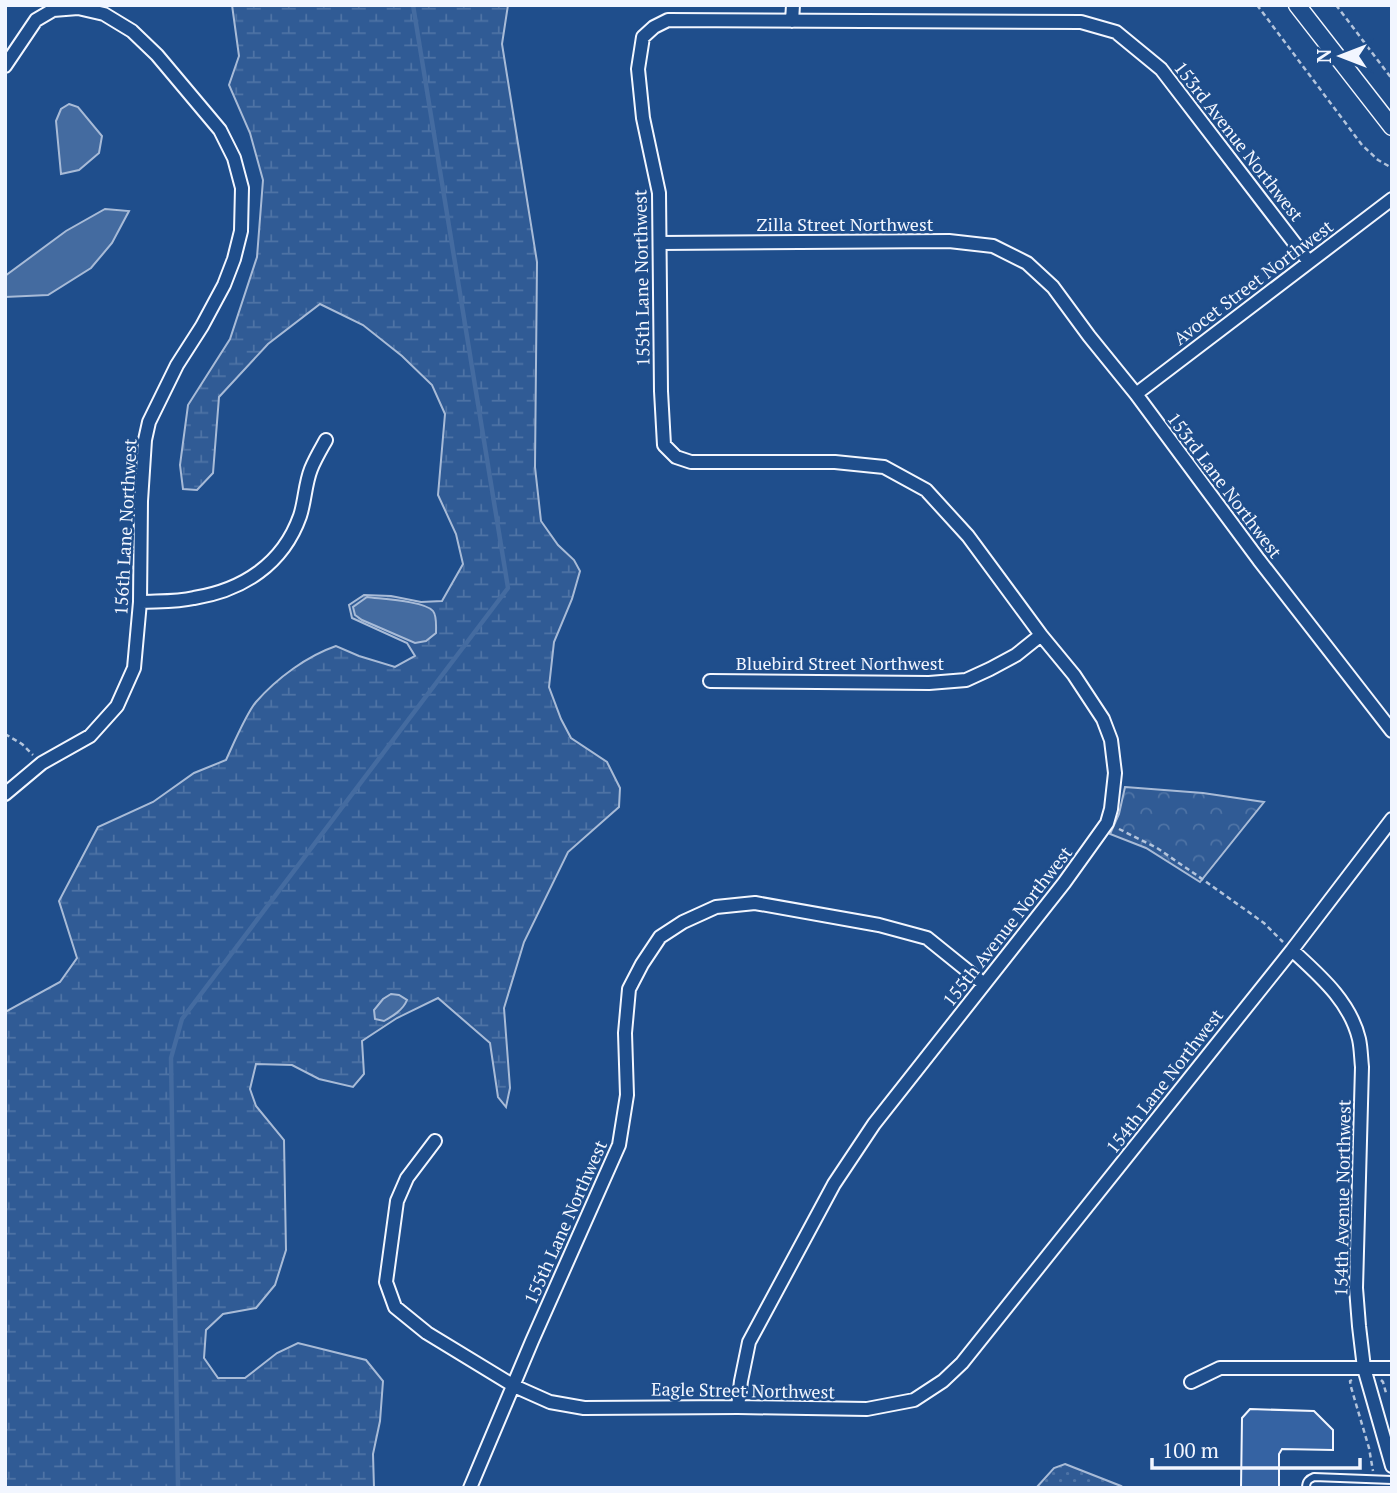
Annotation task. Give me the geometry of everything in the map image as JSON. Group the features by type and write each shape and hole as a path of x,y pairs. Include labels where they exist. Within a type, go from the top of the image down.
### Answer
{"street":[{"path":"792,21 793,5"},
{"path":"1297,5 1392,127"},
{"name":"156th Lane Northwest","path":"5,66 36,20 53,10 78,8 104,14 132,31 157,55 220,130 234,158 242,188 241,231 224,285 177,365 149,422 145,440 141,501 140,602 134,668 117,706 90,736 42,763 5,794"},
{"name":"153rd Avenue Northwest","path":"650,31 668,20 1080,22 1116,32 1161,69 1309,262"},
{"name":"155th Lane Northwest","path":"650,31 643,37 638,69 643,118 659,193 661,391 665,446 676,457 691,462 835,461 884,467 911,481"},
{"name":"Avocet Street Northwest","path":"1136,394 1392,199"},
{"name":"Zilla Street Northwest","path":"660,243 949,241 993,246 1027,263"},
{"name":"153rd Lane Northwest","path":"1027,263 1053,287 1392,731"},
{"path":"140,602 192,599 220,592 243,582 271,564 295,528 310,470 326,440"},
{"name":"155th Avenue Northwest","path":"738,1407 749,1342 834,1184 874,1124 1064,883 1107,823 1111,809 1115,773 1111,740 1103,719 1074,676 968,536 926,490 911,481"},
{"name":"Bluebird Street Northwest","path":"710,681 929,683 966,680 1016,655 1041,635"},
{"name":"154th Lane Northwest","path":"962,1363 1292,950 1392,819"},
{"name":"155th Lane Northwest","path":"470,1488 619,1145 627,1095 625,1033 629,989 660,937 683,922 716,907 755,903 878,925 926,939 984,984"},
{"name":"154th Avenue Northwest","path":"1292,950 1326,982 1348,1011 1359,1038 1362,1067 1356,1288 1364,1368 1392,1466"},
{"path":"435,1141 407,1178 397,1202 386,1282 395,1307 427,1333 514,1386"},
{"name":"Eagle Street Northwest","path":"514,1386 550,1402 584,1408 867,1409 915,1400 943,1381 962,1363"},
{"path":"1191,1382 1220,1368 1392,1368"}],"lane":[{"path":"1306,1488 1306,1483 1314,1477 1392,1480"},
{"path":"1345,1488 1346,1478"}],"path":[{"path":"1257,5 1362,145 1378,160 1392,168"},
{"path":"1336,5 1392,79"},
{"path":"5,734 22,744 42,763"},
{"path":"1107,823 1157,848 1195,874 1264,923 1292,950"},
{"path":"1364,1368 1350,1381 1375,1479"}],"green space":[{"path":"232,5 508,5 502,44 537,262 535,467 541,521 580,571 572,599 554,642 549,687 571,738 607,762 620,788 619,807 568,852 524,942 504,1008 510,1088 506,1107 498,1097 490,1043 438,998 397,1018 362,1041 364,1074 353,1087 319,1079 292,1065 256,1064 250,1089 256,1106 284,1140 286,1250 275,1285 256,1308 223,1314 206,1330 204,1358 218,1378 245,1378 277,1353 298,1343 366,1360 383,1381 380,1421 373,1454 374,1488 5,1488 5,1012 60,982 77,958 59,901 98,827 153,802 194,773 226,760 256,702 293,669 336,646 395,667 415,656 407,643 352,618 349,605 364,595 391,596 421,602 442,601 463,564 456,534 438,495 445,414 432,385 402,356 363,325 320,304 268,344 219,397 213,473 197,490 183,489 180,465 188,405 230,339 257,257 263,180 250,133 229,85 239,56"},
{"path":"1125,787 1203,793 1264,802 1200,882 1146,848 1110,834 1119,814"},
{"path":"1065,1464 1124,1488 1036,1488 1054,1468"}],"shaded area":[{"path":"69,104 78,107 102,136 99,153 79,170 61,174 56,121 61,109"},
{"path":"105,209 129,211 112,243 91,268 48,295 5,297 5,276 66,231"},
{"path":"367,597 428,608 435,616 436,633 426,641 415,643 362,620 355,615 353,607"},
{"path":"391,994 407,1000 405,1004 384,1021 375,1019 374,1010"}],"building":[{"path":"1250,1409 1314,1411 1333,1430 1333,1450 1282,1449 1279,1454 1279,1488 1241,1488 1242,1418"}],"waterway":[{"path":"178,1488 171,1058 182,1019 508,588 413,5"}]}
